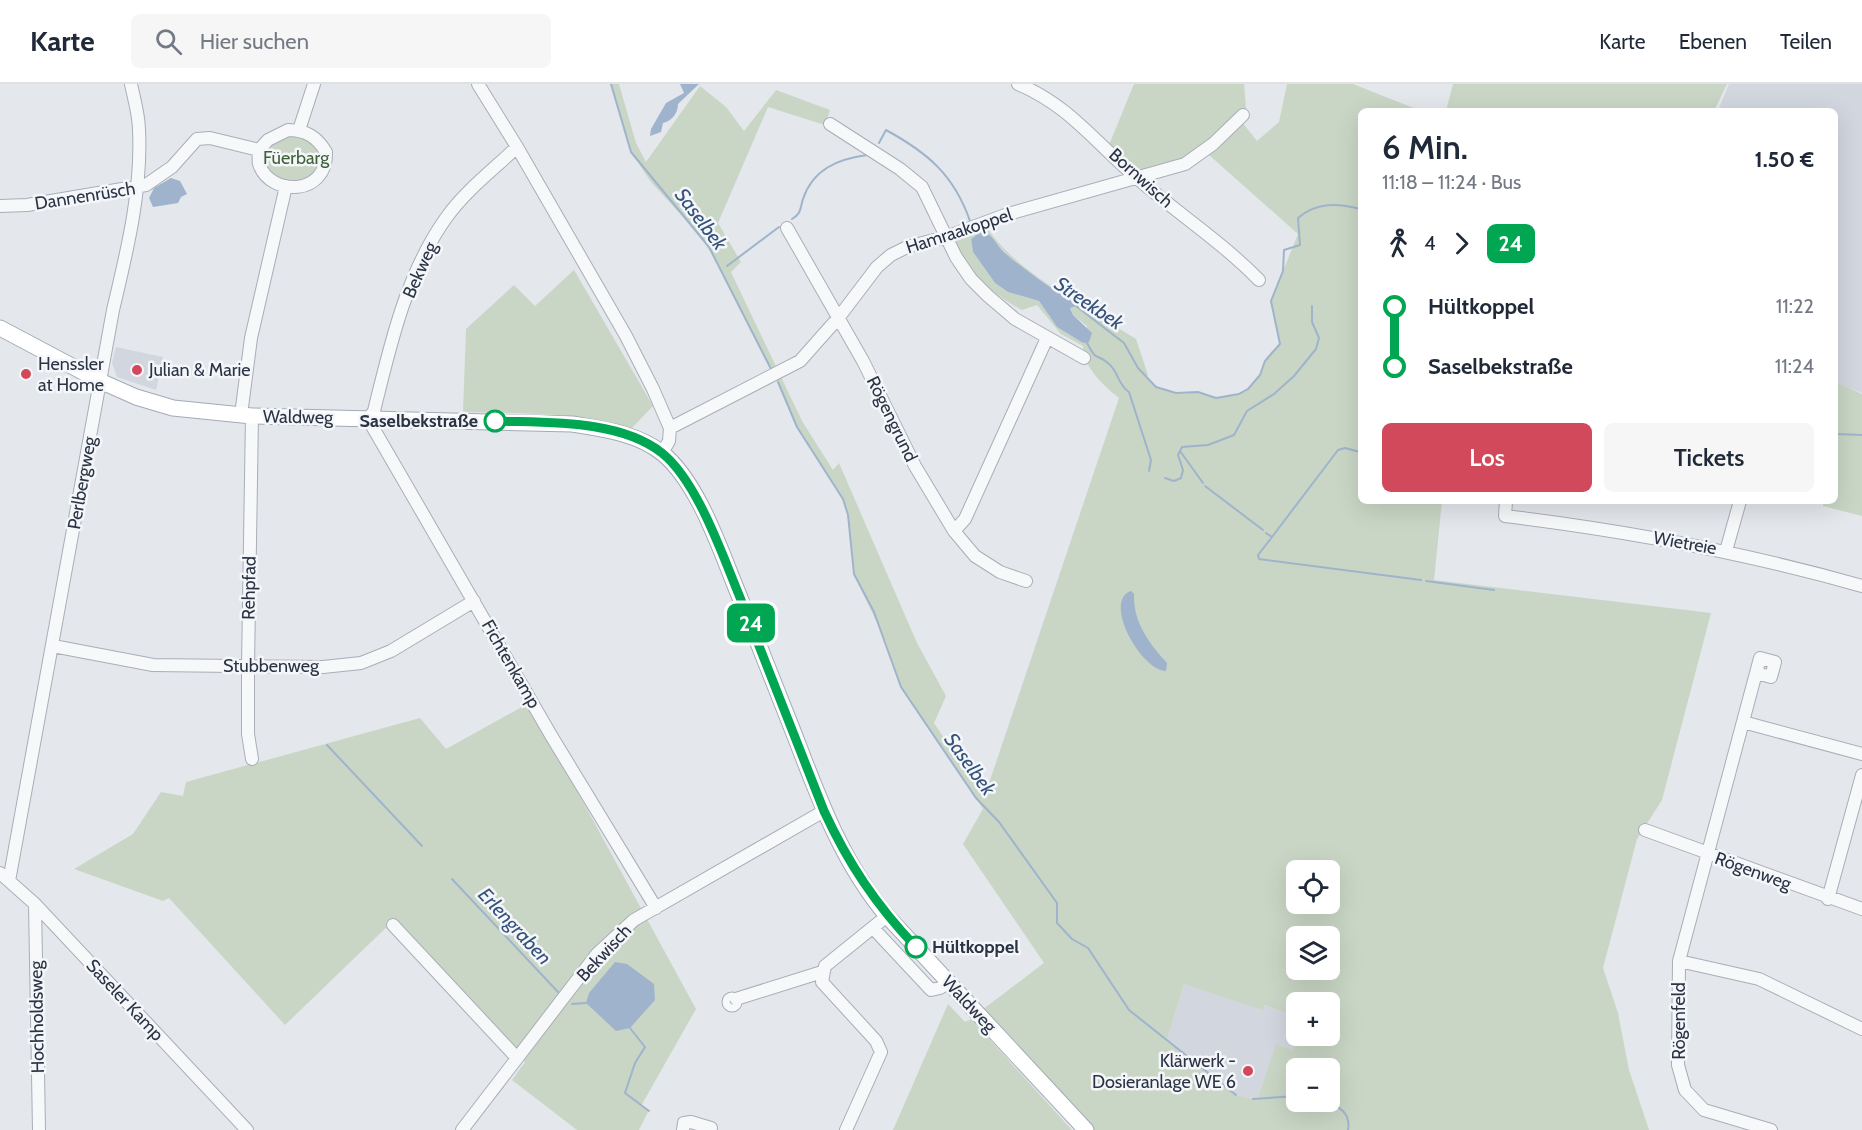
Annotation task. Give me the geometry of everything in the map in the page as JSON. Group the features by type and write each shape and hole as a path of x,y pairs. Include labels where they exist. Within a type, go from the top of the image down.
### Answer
{"main road":[{"name":"Waldweg","path":"0,328 100,381 136,397 173,408 246,416 572,424 607,430 641,441 662,453 687,484 718,542 824,811 849,862 887,916 1086,1130"}],"street":[{"name":"Perlbergweg","path":"4,877 53,646 100,381 130,239 137,188 140,129 131,84"},
{"path":"299,130 314,84"},
{"path":"478,84 518,147 626,336 670,428 669,441 662,453"},
{"name":"Bornwisch","path":"1018,84 1042,94 1065,110 1138,178 1259,280"},
{"name":"Hamraakoppel","path":"670,428 800,362 839,317 877,267 891,255 907,247 946,237 1008,214 1138,178 1192,159 1213,144 1244,115"},
{"path":"830,124 916,180 929,196 946,237 971,279 988,296 1015,319 1084,358"},
{"path":"299,130 314,136 321,144 326,152 325,170 315,182 305,187 286,186 267,177 259,164 259,150 276,134 299,130"},
{"name":"Dannenrüsch","path":"0,206 27,205 146,185 172,166 197,139 210,138 259,150"},
{"name":"Bekweg","path":"368,418 374,411 392,340 425,252 447,217 518,147"},
{"name":"Rehpfad","path":"252,759 248,734 246,416 251,338 286,186"},
{"name":"Rögengrund","path":"787,228 839,317 915,466 954,531 975,556 1000,572 1026,581"},
{"path":"954,531 965,519 1047,338"},
{"name":"Fichtenkamp","path":"368,418 474,602 656,908"},
{"name":"Wietreie","path":"1506,504 1505,516 1588,526 1726,550 1862,586"},
{"path":"1726,550 1739,504"},
{"name":"Stubbenweg","path":"53,646 153,665 324,667 361,663 391,651 474,602"},
{"name":"Rögenfeld","path":"1756,673 1679,961 1678,1065 1685,1090 1704,1110 1771,1130"},
{"path":"1743,722 1862,754"},
{"path":"1828,899 1862,775"},
{"name":"Bekwisch","path":"462,1130 597,954 634,920 824,811"},
{"name":"Rögenweg","path":"1645,830 1828,899 1862,909"},
{"name":"Saseler Kamp","path":"4,877 35,904 247,1130"},
{"name":"Hochholdsweg","path":"35,904 39,1130"},
{"path":"846,1130 880,1056 880,1047 822,982 822,972 825,966 887,916"},
{"path":"393,925 517,1058"},
{"path":"873,928 931,990 940,988 949,982"},
{"name":"Rögenfeld","path":"1679,961 1759,979 1862,1029"},
{"path":"736,999 822,972"},
{"path":"682,1130 686,1122 712,1129"}],"shaded area":[{"path":"1729,84 1862,84 1862,393 1838,384 1838,108 1719,108"},
{"name":"Julian & Marie","path":"116,347 163,357 156,390 117,377 112,363"},
{"path":"1184,984 1263,1009 1265,1005 1286,1013 1286,1046 1293,1046 1292,1050 1276,1045 1257,1100 1236,1095 1167,1040"}],"green space":[{"path":"611,84 619,84 636,143 646,162 700,86 726,107 744,131 776,90 830,110 825,125 768,107 718,223 741,262 731,272 802,421 833,470 839,463 917,643 946,696 934,723 984,798 1119,398 1100,381 1090,368 1083,346 1061,334 1037,305 1022,310 1003,299 981,281 962,260 955,240 986,226 998,243 1033,274 1136,339 1148,375 1146,377 1158,388 1179,394 1198,392 1216,398 1235,395 1250,387 1261,374 1263,364 1271,352 1280,344 1271,301 1298,234 1208,154 1242,122 1257,141 1279,122 1287,84 1353,84 1413,108 1358,108 1358,504 1442,504 1434,580 1711,613 1662,800 1637,839 1603,968 1618,1013 1629,1070 1649,1130 1086,1130 978,1013 1044,963 963,844 983,809 901,687 886,642 854,574 848,515 841,494 797,427 778,382 714,257 697,232 651,182 631,152","holes":["982,231 1006,254 1073,302 1070,307 1073,315 1087,326 1083,343 1057,327 1039,301 1008,292 995,283 973,252 971,239","1184,984 1263,1010 1265,1005 1286,1013 1286,992 1340,992 1340,1046 1293,1046 1292,1050 1276,1044 1257,1100 1236,1095 1167,1040"]},
{"path":"1134,84 1244,84 1246,108 1184,160 1138,172 1109,145"},
{"path":"1453,84 1727,84 1715,108 1447,108"},
{"name":"Füerbarg","path":"298,133 317,144 323,162 305,184 277,178 268,170 263,154 276,138"},
{"path":"574,270 653,406 630,430 568,416 463,412 466,329 514,285 535,306"},
{"path":"1838,383 1862,394 1862,516 1823,506 1823,504 1838,504"},
{"path":"529,703 696,1009 641,1106 649,1110 639,1130 577,1130 512,1080 525,1062 395,919 285,1025 169,898 163,901 74,869 133,834 161,792 183,796 186,782 420,718 446,749"},
{"path":"948,1004 965,1022 971,1019 1072,1130 893,1130"}],"water":[{"path":"680,84 699,84 678,104 674,116 663,123 661,132 650,136 651,129 666,103 684,93"},
{"path":"171,178 180,181 187,194 181,197 178,203 153,207 149,198 154,188"},
{"path":"982,231 989,234 1005,253 1021,266 1073,302 1076,306 1070,308 1073,315 1092,333 1089,342 1083,343 1057,327 1039,301 1008,292 995,283 973,252 971,239"},
{"path":"1131,591 1134,594 1139,623 1148,640 1167,663 1166,671 1156,668 1146,660 1128,635 1121,608 1123,597"},
{"path":"615,962 627,964 654,984 655,1000 630,1028 616,1031 586,1003 589,993"}],"waterway":[{"name":"Saselbek","path":"611,84 631,152 709,247 772,371"},
{"name":"Streekbek","path":"879,143 886,130 927,157 938,167 956,191 970,221"},
{"name":"Streekbek","path":"792,219 799,212 807,189 820,173 846,159 867,155"},
{"name":"Streekbek","path":"1076,306 1124,343 1138,368 1156,387 1176,393 1198,392 1216,398 1239,394 1248,389 1260,375 1265,361 1280,344 1271,301 1283,271 1284,250 1300,245 1298,218 1312,209 1328,205 1358,209"},
{"name":"Streekbek","path":"727,266 779,227"},
{"path":"1165,478 1174,481 1181,478 1183,470 1178,455 1182,447 1208,445 1234,435 1247,411 1274,394 1294,376 1316,349 1319,338 1312,322 1312,306"},
{"path":"1086,341 1095,355 1112,367 1122,386 1129,392 1151,460 1149,471"},
{"name":"Saselbek","path":"778,382 797,427 843,499 848,515 854,574 874,612 901,687 976,798 999,822 1057,903 1057,923 1072,939 1088,948 1129,1010 1236,1095"},
{"name":"Streekbek","path":"1838,434 1862,435"},
{"path":"1266,533 1272,537 1338,450 1345,448 1358,451"},
{"path":"1180,451 1203,483"},
{"path":"1205,486 1263,530"},
{"path":"1272,537 1258,555 1259,559 1421,580"},
{"path":"1426,581 1494,590"},
{"name":"Erlengraben","path":"327,745 422,846"},
{"name":"Erlengraben","path":"452,879 558,992"},
{"name":"Erlengraben","path":"572,1004 586,1003"},
{"path":"630,1028 645,1047 635,1063 625,1093 649,1111"},
{"name":"Saselbek","path":"1253,1099 1286,1097"},
{"name":"Saselbek","path":"1340,1109 1348,1119 1348,1130"}],"bus line":[{"name":"24","path":"495,421 572,424 607,430 641,441 662,453 687,484 718,542 824,811 843,852 861,882 885,914 916,947"}],"place":[{"name":"Julian & Marie","path":"137,370"},
{"name":"Henssler at Home","path":"26,374"},
{"name":"Saselbekstraße","path":"495,421"},
{"name":"Hültkoppel","path":"916,947"},
{"name":"Klärwerk - Dosieranlage WE 6","path":"1248,1071"}]}
